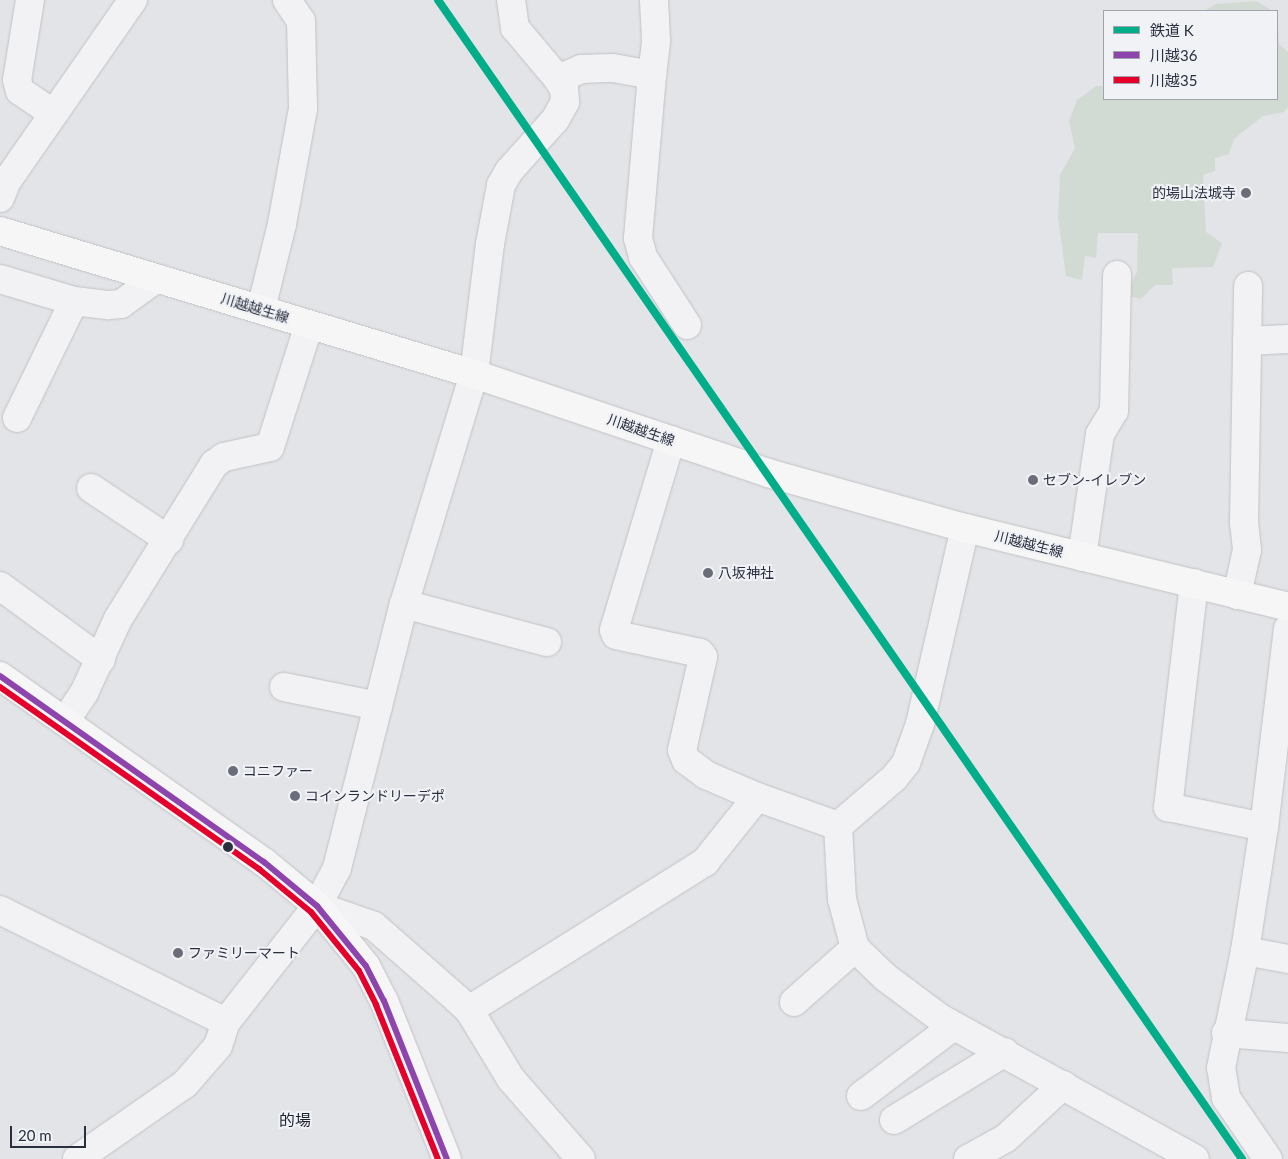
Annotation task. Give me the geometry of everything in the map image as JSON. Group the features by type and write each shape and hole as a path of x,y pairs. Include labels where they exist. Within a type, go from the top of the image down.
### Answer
{"main road":[{"name":"川越越生線","path":"0,230 474,374 768,473 965,528 1288,607"},
{"path":"0,676 264,862 317,906 344,935 380,992 398,1029 447,1159"}],"street":[{"path":"30,0 17,80 20,92 53,113"},
{"path":"0,198 7,181 53,113 134,0"},
{"path":"261,309 282,224 303,108 301,21 287,0"},
{"path":"78,1159 185,1084 218,1046 226,1022 317,906 337,868 404,604 474,374 490,244 501,185 509,170 555,120 565,102 564,89 558,79 515,28 511,0"},
{"path":"654,0 656,40 638,238 643,257 687,325"},
{"path":"558,79 582,69 613,68 652,75"},
{"path":"1082,557 1100,434 1114,411 1117,275"},
{"path":"0,279 74,301 121,304 157,278"},
{"path":"1237,595 1247,550 1244,523 1248,286"},
{"path":"17,418 74,301"},
{"path":"65,721 84,694 118,619 169,540 214,464 224,457 270,447 309,325"},
{"path":"1247,341 1288,339"},
{"path":"671,440 614,630 616,635 700,653 703,657 682,750 686,760 706,775 756,797 838,826"},
{"path":"92,488 169,540"},
{"path":"838,826 894,778 906,762 920,724 965,528"},
{"path":"1194,583 1168,807 1264,827"},
{"path":"0,586 101,660"},
{"path":"404,604 547,642"},
{"path":"1268,1159 1226,1098 1221,1068 1226,1033 1245,951 1264,827 1288,628"},
{"path":"284,688 378,706"},
{"path":"469,1010 705,862 756,797"},
{"path":"838,826 842,899 855,948 886,977 954,1026 1005,1052 1195,1159"},
{"path":"317,906 374,926 469,1010 511,1079 581,1159"},
{"path":"0,910 226,1022"},
{"path":"794,1002 855,948"},
{"path":"1245,951 1288,959"},
{"path":"861,1096 954,1026"},
{"path":"1226,1033 1288,1038"},
{"path":"894,1120 1005,1052"},
{"path":"968,1159 1006,1138 1063,1085"}],"shaded area":[{"path":"1256,1 1271,10 1206,10 1216,4"},
{"path":"1278,29 1279,44 1288,52 1288,107 1284,112 1263,116 1234,139 1229,154 1215,158 1215,171 1203,175 1206,232 1222,243 1213,267 1172,268 1173,285 1155,285 1141,299 1125,295 1137,272 1138,233 1098,233 1096,258 1085,256 1082,280 1066,276 1058,218 1060,175 1075,148 1069,121 1077,100 1096,86 1103,86 1103,100 1278,100"}],"rail line":[{"name":"K","path":"438,0 1242,1159"}],"transit line":[{"name":"川越36","path":"0,676 264,862 317,906 366,966 384,1001 447,1159"},
{"name":"川越35","path":"0,687 259,869 311,912 359,971 376,1005 438,1159"}],"place":[{"name":"的場山法城寺","path":"1246,193"},
{"name":"セブン-イレブン","path":"1033,480"},
{"name":"八坂神社","path":"708,573"},
{"name":"コニファー","path":"233,771"},
{"name":"コインランドリーデポ","path":"295,796"},
{"name":"ファミリーマート","path":"178,953"}],"district":[{"name":"的場","path":"295,1120"}]}
